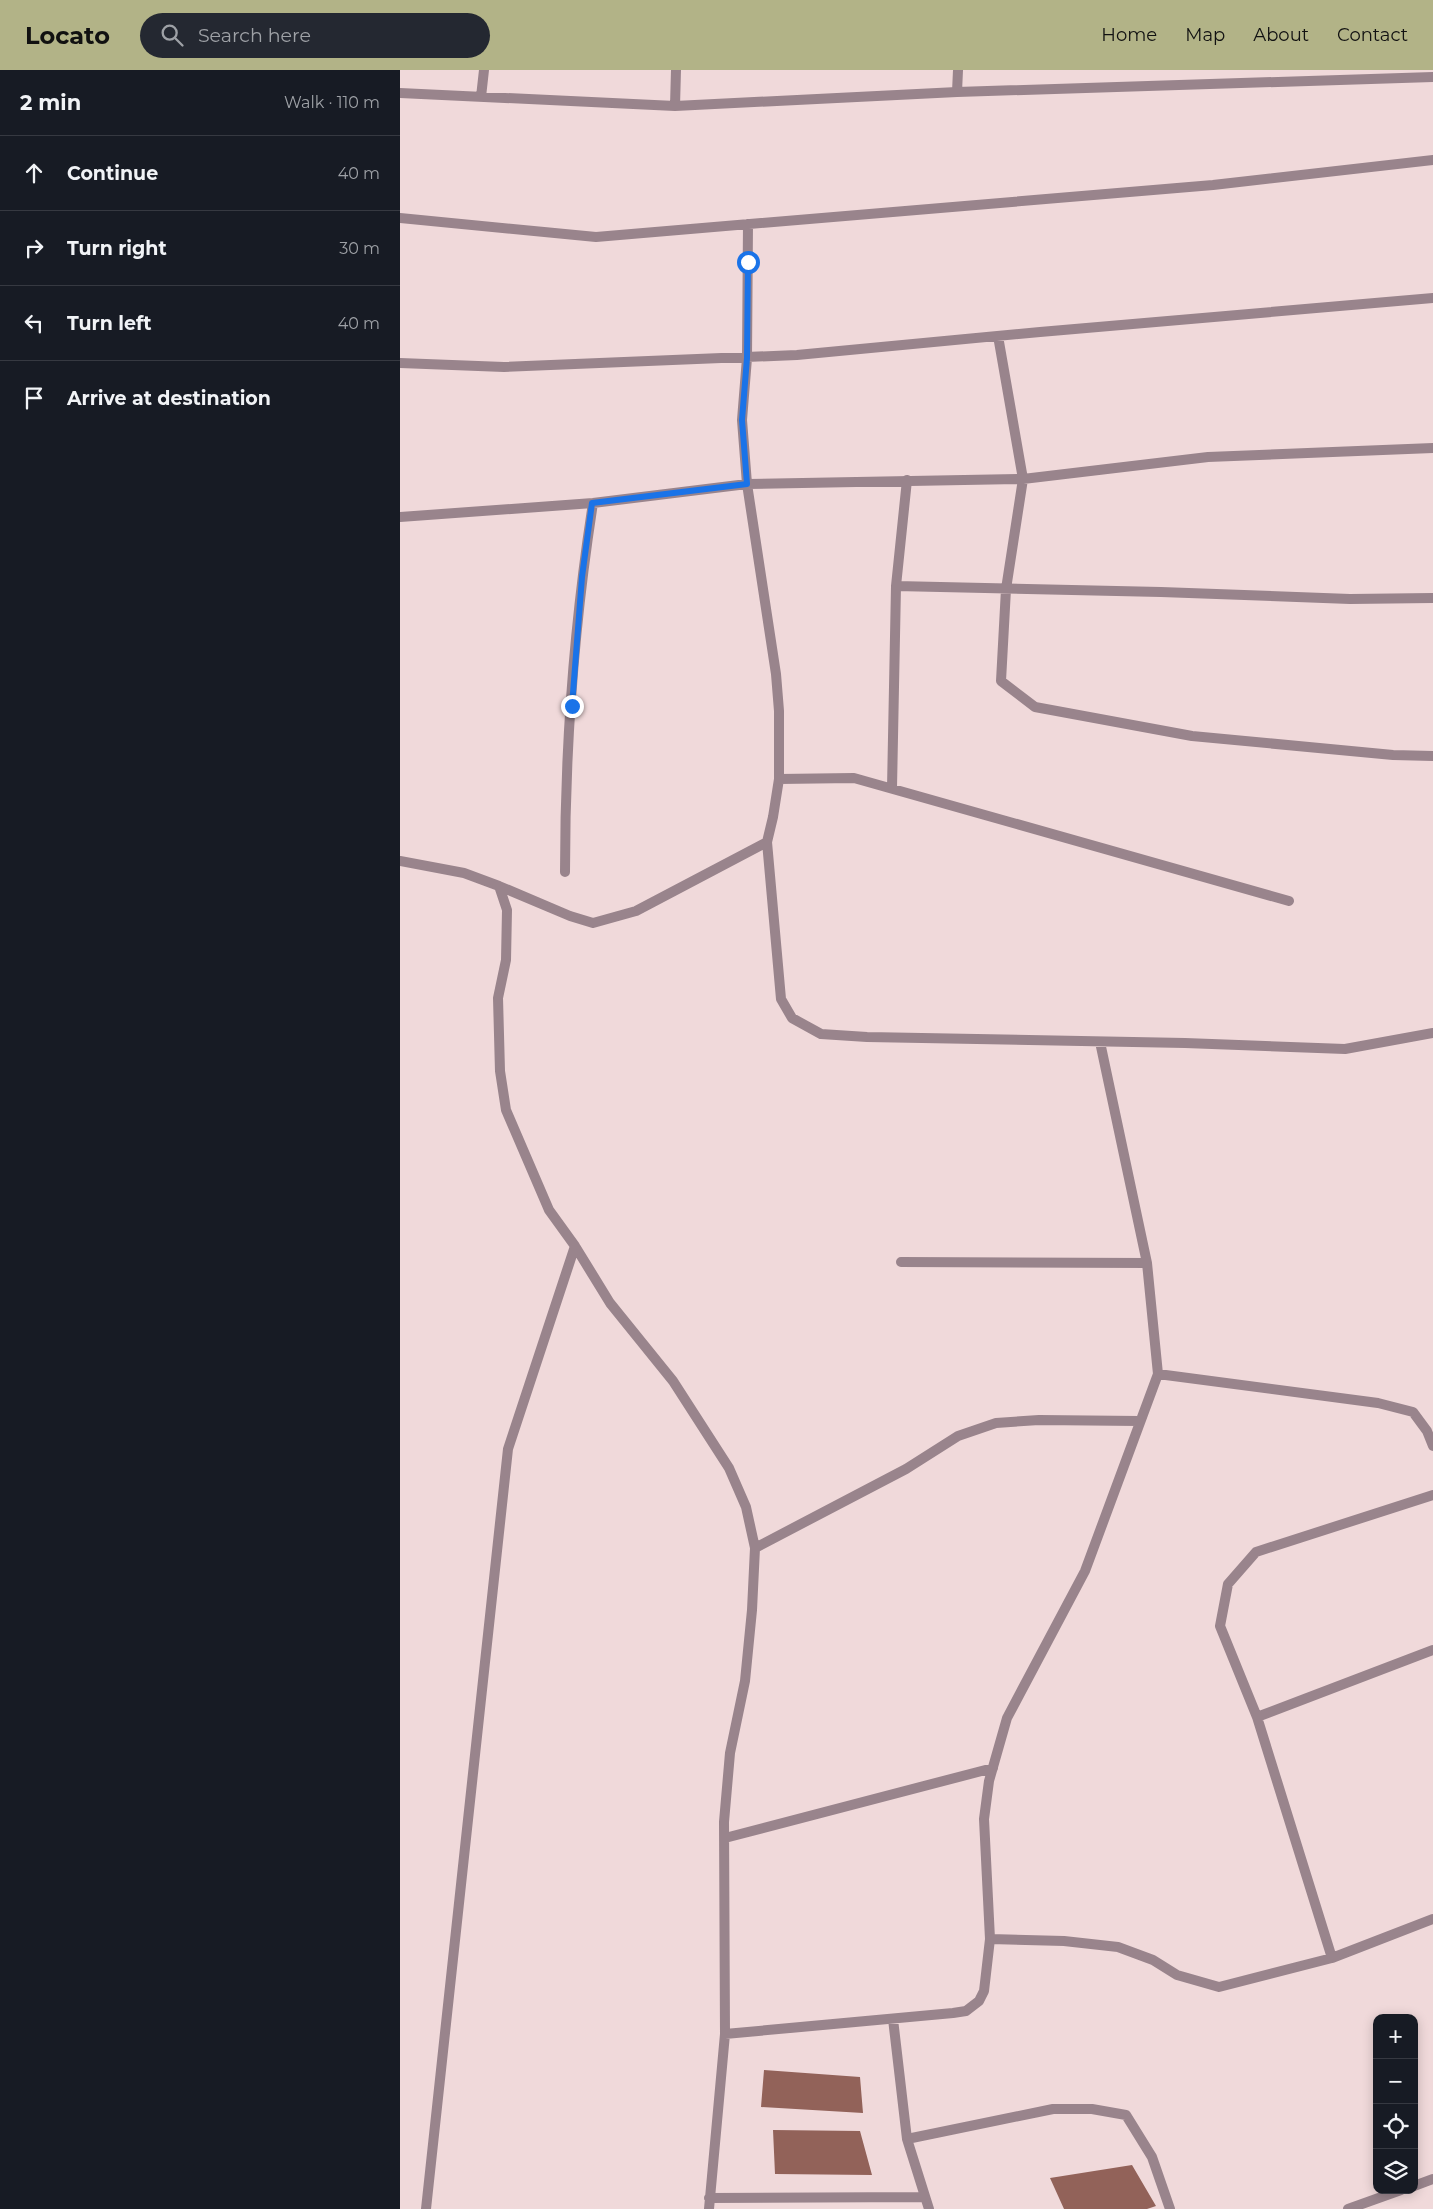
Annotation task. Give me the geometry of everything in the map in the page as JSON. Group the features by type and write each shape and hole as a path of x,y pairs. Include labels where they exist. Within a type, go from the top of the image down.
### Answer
{"street":[{"path":"481,97 484,70"},
{"path":"675,106 676,70"},
{"path":"957,92 958,70"},
{"path":"400,93 675,106 957,92 1433,77"},
{"path":"400,218 596,236 1213,185 1433,160"},
{"path":"748,224 747,358 742,420 747,484 776,674 779,712 779,779 774,818 767,842 781,999 792,1018 821,1034 867,1037 1345,1049 1433,1033"},
{"path":"400,363 504,367 797,355 1433,298"},
{"path":"998,336 1023,479 1006,589 1001,680 1035,707 1192,736 1393,755 1433,756"},
{"path":"400,517 592,503 747,484 1023,479 1208,457 1433,448"},
{"path":"892,788 896,586 907,480"},
{"path":"565,872 565,798 580,596 592,503"},
{"path":"896,586 1161,592 1350,599 1433,598"},
{"path":"779,779 854,778 1289,901"},
{"path":"400,861 464,873 543,903 570,916 593,923 636,911 767,842"},
{"path":"499,886 507,910 506,960 498,998 500,1070 506,1110 549,1210 575,1246 610,1303 672,1381 729,1468 746,1507 755,1548 752,1610 745,1681 730,1752 724,1838 724,2034 709,2209"},
{"path":"724,2034 953,2014 966,2011 979,2001 984,1991 990,1939 984,1819 993,1768 1007,1718 1085,1571 1158,1374 1148,1263 1100,1042"},
{"path":"426,2209 508,1449 575,1246"},
{"path":"901,1262 1148,1263"},
{"path":"1158,1374 1378,1403 1413,1412 1427,1431 1433,1446"},
{"path":"755,1548 906,1469 958,1436 996,1423 1039,1420 1139,1422"},
{"path":"1332,1958 1257,1716 1220,1626 1228,1584 1256,1552 1433,1495"},
{"path":"1257,1716 1433,1650"},
{"path":"724,1838 993,1768"},
{"path":"990,1939 1064,1941 1118,1947 1153,1960 1178,1975 1219,1987 1332,1958 1433,1919"},
{"path":"893,2019 907,2139 929,2209"},
{"path":"907,2139 1054,2109 1092,2109 1126,2115 1152,2157 1170,2209"},
{"path":"1418,2185 1433,2179"},
{"path":"1348,2209 1390,2194"},
{"path":"709,2198 925,2197"}],"building":[{"path":"764,2070 860,2077 863,2113 761,2107"},
{"path":"773,2130 860,2131 872,2175 775,2174"},
{"path":"1132,2165 1156,2206 1147,2209 1064,2209 1050,2178"}],"route":[{"path":"572,706 582,577 592,503 747,484 742,420 747,358 748,262"}]}
